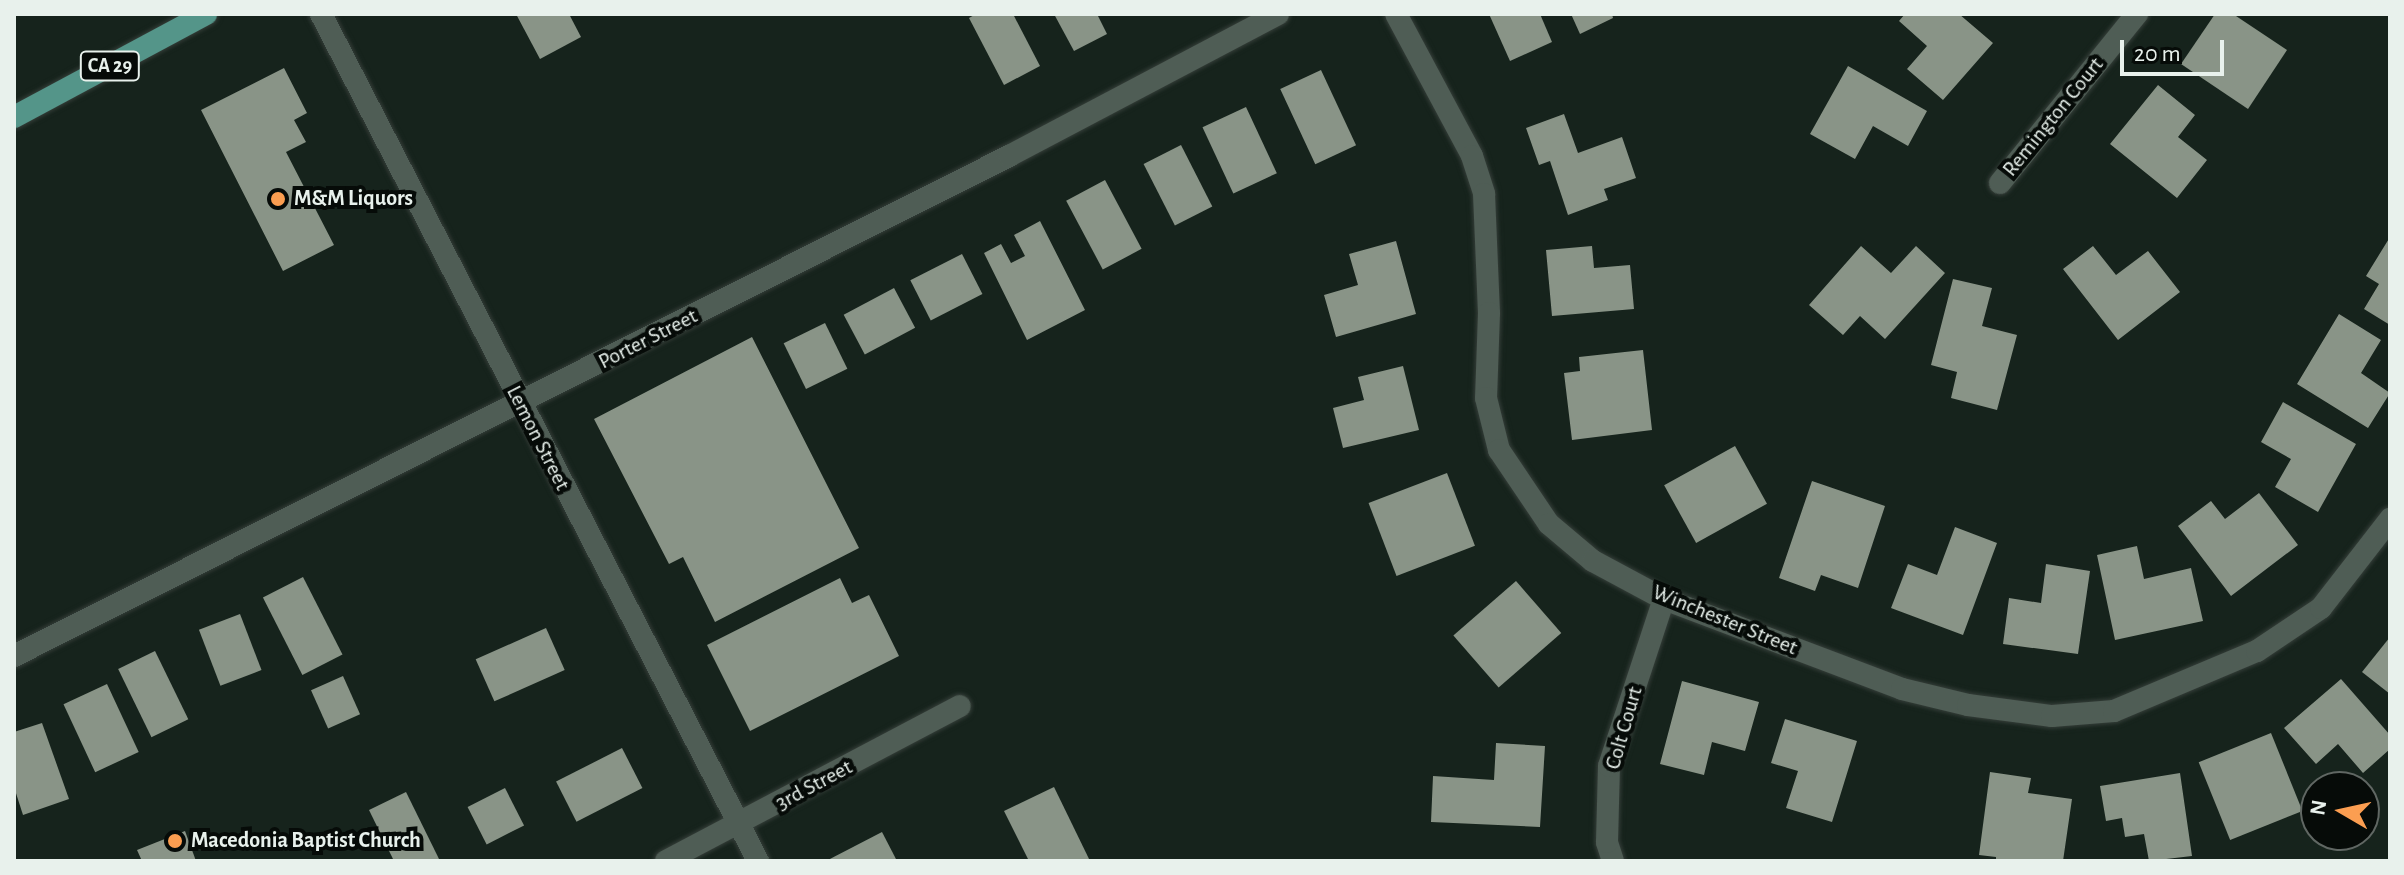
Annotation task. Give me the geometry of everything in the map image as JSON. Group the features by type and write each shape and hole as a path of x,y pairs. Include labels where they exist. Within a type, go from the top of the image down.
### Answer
{"main road":[{"name":"CA 29","path":"14,117 206,14"}],"street":[{"name":"Lemon Street","path":"321,14 758,861"},
{"name":"Porter Street","path":"14,656 520,404 1278,14"},
{"name":"Winchester Street","path":"1396,14 1472,156 1484,194 1489,313 1486,398 1499,450 1549,524 1593,561 1664,599 1902,689 1954,702 2052,716 2114,711 2257,651 2321,608 2390,519"},
{"name":"Remington Court","path":"2000,183 2137,14"},
{"name":"Colt Court","path":"1613,861 1607,842 1609,766 1664,599"},
{"name":"3rd Street","path":"666,861 960,706"}],"building":[{"path":"516,14 569,14 581,37 540,59"},
{"path":"976,14 1013,14 1040,66 1004,85 969,18"},
{"path":"1054,14 1097,14 1107,34 1074,51"},
{"path":"1489,14 1540,14 1552,42 1510,61"},
{"path":"1571,14 1612,14 1613,18 1580,34"},
{"path":"1905,14 1959,14 1993,43 1943,100 1907,69 1927,46 1899,21"},
{"path":"2215,14 2233,14 2287,50 2248,109 2181,64"},
{"path":"1848,66 1927,111 1908,146 1873,126 1855,159 1810,134"},
{"name":"M&M Liquors","path":"284,68 307,113 294,120 306,142 286,152 334,245 283,271 201,110"},
{"path":"1321,70 1356,145 1315,164 1280,89"},
{"path":"2158,85 2195,115 2178,137 2207,160 2177,198 2110,144"},
{"path":"1246,107 1277,173 1233,193 1202,127"},
{"path":"1564,114 1578,153 1622,137 1636,178 1604,189 1608,200 1568,215 1550,161 1539,165 1526,128"},
{"path":"1181,145 1212,206 1175,226 1144,164"},
{"path":"1105,180 1142,249 1103,270 1066,201"},
{"path":"1040,221 1085,310 1027,340 984,253 1001,244 1011,263 1025,256 1014,235"},
{"path":"2390,237 2390,325 2364,309 2379,284 2366,276"},
{"path":"1396,241 1416,314 1336,337 1324,295 1358,285 1349,254"},
{"path":"1592,246 1594,268 1630,265 1634,309 1552,316 1546,250"},
{"path":"1861,246 1891,273 1916,246 1945,273 1885,339 1860,316 1843,335 1809,305"},
{"path":"2093,246 2116,275 2148,251 2180,292 2118,340 2063,269"},
{"path":"962,254 982,294 931,320 910,280"},
{"path":"1953,279 1992,288 1982,326 2017,335 1997,410 1951,398 1957,372 1931,365"},
{"path":"894,288 915,328 865,354 844,315"},
{"path":"2339,314 2381,340 2361,373 2390,393 2368,428 2297,384"},
{"path":"825,323 847,369 806,389 784,343"},
{"path":"752,337 859,548 715,622 683,557 669,564 594,419"},
{"path":"1643,350 1652,430 1572,440 1564,373 1580,371 1579,357"},
{"path":"1403,366 1419,430 1343,448 1333,408 1364,400 1358,377"},
{"path":"2283,402 2356,444 2318,512 2275,487 2291,459 2261,442"},
{"path":"1735,446 1767,504 1696,543 1664,485"},
{"path":"1447,473 1475,546 1397,576 1369,503"},
{"path":"1812,481 1885,506 1858,588 1821,575 1815,591 1779,578"},
{"path":"2259,493 2298,545 2231,596 2178,526 2211,501 2225,519"},
{"path":"1955,527 1997,543 1963,635 1891,608 1908,564 1937,575"},
{"path":"2137,546 2144,579 2191,568 2203,621 2115,640 2097,555"},
{"path":"2046,564 2090,571 2078,654 2003,644 2009,598 2041,603"},
{"path":"303,577 342,655 302,675 263,597"},
{"path":"840,578 852,603 869,595 899,656 750,731 707,645"},
{"path":"1516,581 1561,633 1499,688 1453,635"},
{"path":"240,614 262,670 220,686 199,630"},
{"path":"546,628 565,670 494,701 476,659"},
{"path":"2390,637 2390,694 2362,672"},
{"path":"155,651 188,719 151,737 118,669"},
{"path":"343,676 360,714 328,729 311,690"},
{"path":"2341,679 2390,735 2390,749 2365,771 2361,771 2338,744 2316,764 2284,728"},
{"path":"1682,681 1759,702 1745,751 1712,742 1704,775 1660,764"},
{"path":"107,684 139,752 95,772 63,704"},
{"path":"1785,719 1857,741 1832,822 1786,808 1798,771 1771,763"},
{"path":"42,723 69,799 23,815 14,787 14,732"},
{"path":"2271,733 2300,805 2300,812 2230,840 2199,762"},
{"path":"1496,743 1545,746 1540,827 1431,822 1433,776 1494,780"},
{"path":"622,748 642,788 576,822 556,782"},
{"path":"1990,772 2031,778 2028,793 2072,799 2063,861 1996,861 1996,857 1979,855"},
{"path":"2180,773 2192,856 2149,861 2144,834 2125,837 2122,818 2106,821 2100,786"},
{"path":"1054,787 1090,861 1029,861 1004,811"},
{"path":"505,788 524,825 487,844 468,807"},
{"path":"406,792 440,861 394,861 369,810"},
{"name":"Macedonia Baptist Church","path":"185,831 196,861 142,861 137,850"},
{"path":"882,832 897,861 826,861"}],"place":[{"name":"M&M Liquors","path":"278,199"},
{"name":"Macedonia Baptist Church","path":"175,841"}]}
